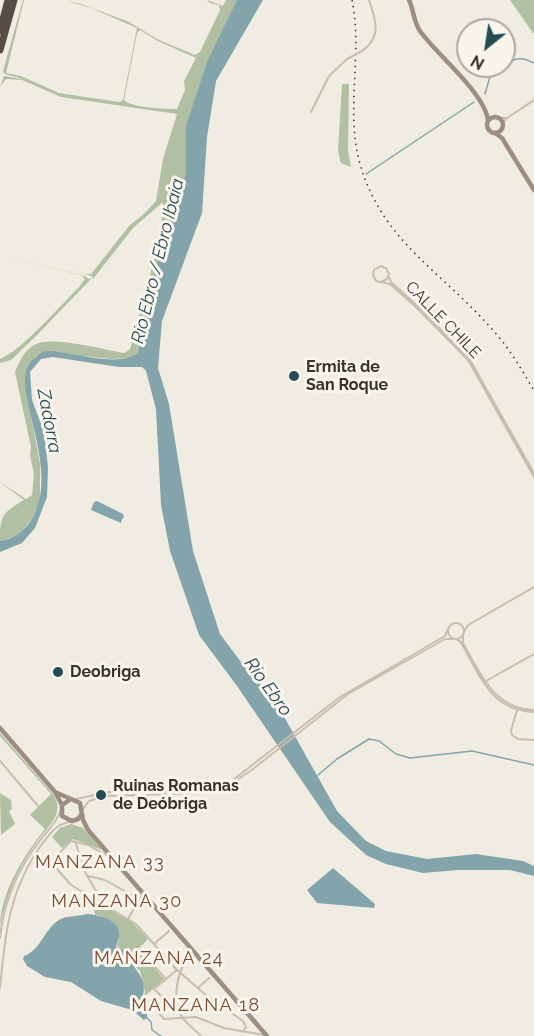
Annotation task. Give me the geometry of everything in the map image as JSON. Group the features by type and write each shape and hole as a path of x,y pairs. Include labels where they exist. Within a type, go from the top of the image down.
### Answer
{"highway":[{"path":"0,31 9,0"},
{"path":"0,50 14,0"}],"main road":[{"path":"408,0 418,27 440,55 468,84 486,113 488,129 502,138 534,190"},
{"path":"486,113 499,120"},
{"path":"488,121 499,120"},
{"path":"499,120 502,138"},
{"path":"495,133 501,130"},
{"path":"0,728 55,792 64,819 88,830 267,1036"},
{"path":"55,792 80,803 88,830"},
{"path":"61,807 72,799"},
{"path":"71,821 78,819 82,812"}],"street":[{"path":"311,112 329,76 373,40 376,25 369,0"},
{"path":"499,120 507,118 534,100"},
{"path":"383,267 389,274 386,281 381,282 373,277 373,272 376,268 383,267"},
{"name":"CALLE CHILE","path":"389,274 391,282 422,310 470,360 534,475"},
{"name":"CALLE CHILE","path":"381,282 388,283 395,288 468,360 534,475"},
{"path":"534,587 468,625 463,636 464,643 485,682 497,699 517,710 534,711"},
{"path":"432,645 446,636 453,623 468,625"},
{"path":"461,624 464,632"},
{"path":"448,629 449,636 462,644 492,692 507,703 534,711"},
{"path":"72,799 88,800 108,792 136,793 209,789 236,779 340,697 446,638 454,639 463,636"},
{"path":"485,682 534,654"},
{"path":"517,710 512,735 534,740"},
{"path":"0,761 38,806"},
{"path":"82,812 88,800"},
{"path":"0,938 6,909 17,878 32,851 56,821 61,807"},
{"path":"0,988 6,930 18,887 36,854 51,833 62,823 71,821"},
{"path":"110,854 106,855 88,845 70,841 51,862 71,885 128,918 140,928 178,971 241,1019 245,1025 244,1032"},
{"path":"75,841 86,874 103,904"},
{"path":"89,878 105,880 139,899 146,897"},
{"path":"128,918 139,899 146,897"},
{"path":"154,944 169,931"},
{"path":"139,949 166,979"},
{"path":"190,956 178,971 154,989 201,1036"},
{"path":"178,971 177,993 180,1013"},
{"path":"198,988 209,978"},
{"path":"145,997 164,1019 191,1016"},
{"path":"175,1010 179,1008"},
{"path":"179,1008 191,1016 231,1030 267,1036"},
{"path":"175,1010 177,1018"},
{"path":"187,1022 191,1016"},
{"path":"177,1018 187,1022"},
{"path":"252,1032 258,1025"},
{"path":"229,1036 231,1030"}],"green space":[{"path":"24,0 6,73 21,76 59,93 119,102 123,100 137,28 91,8 64,0 81,4 129,22 159,40 195,55 200,52 220,10 219,5 207,0 223,6 226,0 237,0 204,71 186,174 172,211 140,331 138,353 132,358 111,359 59,352 36,356 26,372 25,384 40,463 40,503 20,535 0,541 4,516 11,508 24,500 0,482 26,499 32,495 34,474 30,456 31,447 15,372 27,350 42,342 65,342 124,353 130,349 161,230 163,202 133,228 93,279 92,276 84,274 91,274 129,226 156,201 163,159 177,114 61,97 22,80 6,79 0,87 4,76 27,80 5,74 3,71","holes":["140,30 196,58 184,81 185,90 177,109 141,106 124,100 137,33"]},
{"path":"510,0 534,0 534,33 533,33"},
{"path":"342,84 349,84 348,150 351,167 341,163 338,151"},
{"path":"81,275 92,278 11,360 0,363 0,359 19,347 79,287 85,279"},
{"path":"0,733 52,793 56,801 57,812 16,876 0,926 4,900 9,887 29,851 45,829 30,815 51,794 0,736"},
{"path":"0,793 11,800 12,809 9,811 15,824 1,835"},
{"path":"71,824 83,828 102,850 73,839 62,848 52,837 60,828"},
{"path":"102,905 132,922 148,939 138,949 164,979 144,997 140,971 130,962 128,948 121,950 117,946 118,928 108,919 95,915 94,909"}],"water":[{"path":"237,0 263,0 216,81 207,137 202,213 162,321 158,368 169,404 193,551 220,634 247,670 273,697 337,811 366,841 386,851 427,859 476,854 523,861 534,866 534,876 510,870 423,873 386,864 366,855 330,822 237,686 199,635 170,551 161,505 156,409 146,371 142,367 119,367 53,357 41,359 30,372 32,400 44,432 48,467 47,497 35,528 22,543 0,552 0,541 17,535 30,522 37,509 40,496 39,451 25,385 29,365 44,351 106,359 129,357 138,353 140,331 154,276 172,211 186,174 186,126 207,62"},
{"path":"97,501 123,514 121,523 91,510 94,502"},
{"path":"333,868 375,904 374,908 317,903 307,890"},
{"path":"87,914 104,917 117,926 119,937 116,947 121,950 127,948 130,962 143,983 142,998 147,1008 147,1018 144,1020 132,1010 101,1001 71,982 45,977 27,966 23,959 35,949 57,921"}],"waterway":[{"path":"516,60 526,59 534,63"},
{"path":"485,94 490,78"},
{"path":"366,174 474,102"},
{"path":"318,775 337,759 369,739 379,741 396,754 410,758 472,751 534,765"},
{"path":"147,1018 151,1022 152,1030 161,1036"}],"railway":[{"path":"352,0 356,41 354,124 360,164 370,191 398,235 497,334 534,391"}],"place":[{"name":"Ermita de San Roque","path":"294,376"},
{"name":"Deobriga","path":"58,672"},
{"name":"Ruinas Romanas de Deóbriga","path":"101,795"}],"district":[{"name":"MANZANA 33","path":"100,863"},
{"name":"MANZANA 30","path":"117,902"},
{"name":"MANZANA 24","path":"159,959"},
{"name":"MANZANA 18","path":"196,1006"}],"water label":[{"name":"Río Ebro / Ebro Ibaia","path":"158,261"},
{"name":"Zadorra","path":"49,421"},
{"name":"Río Ebro","path":"268,687"}]}
